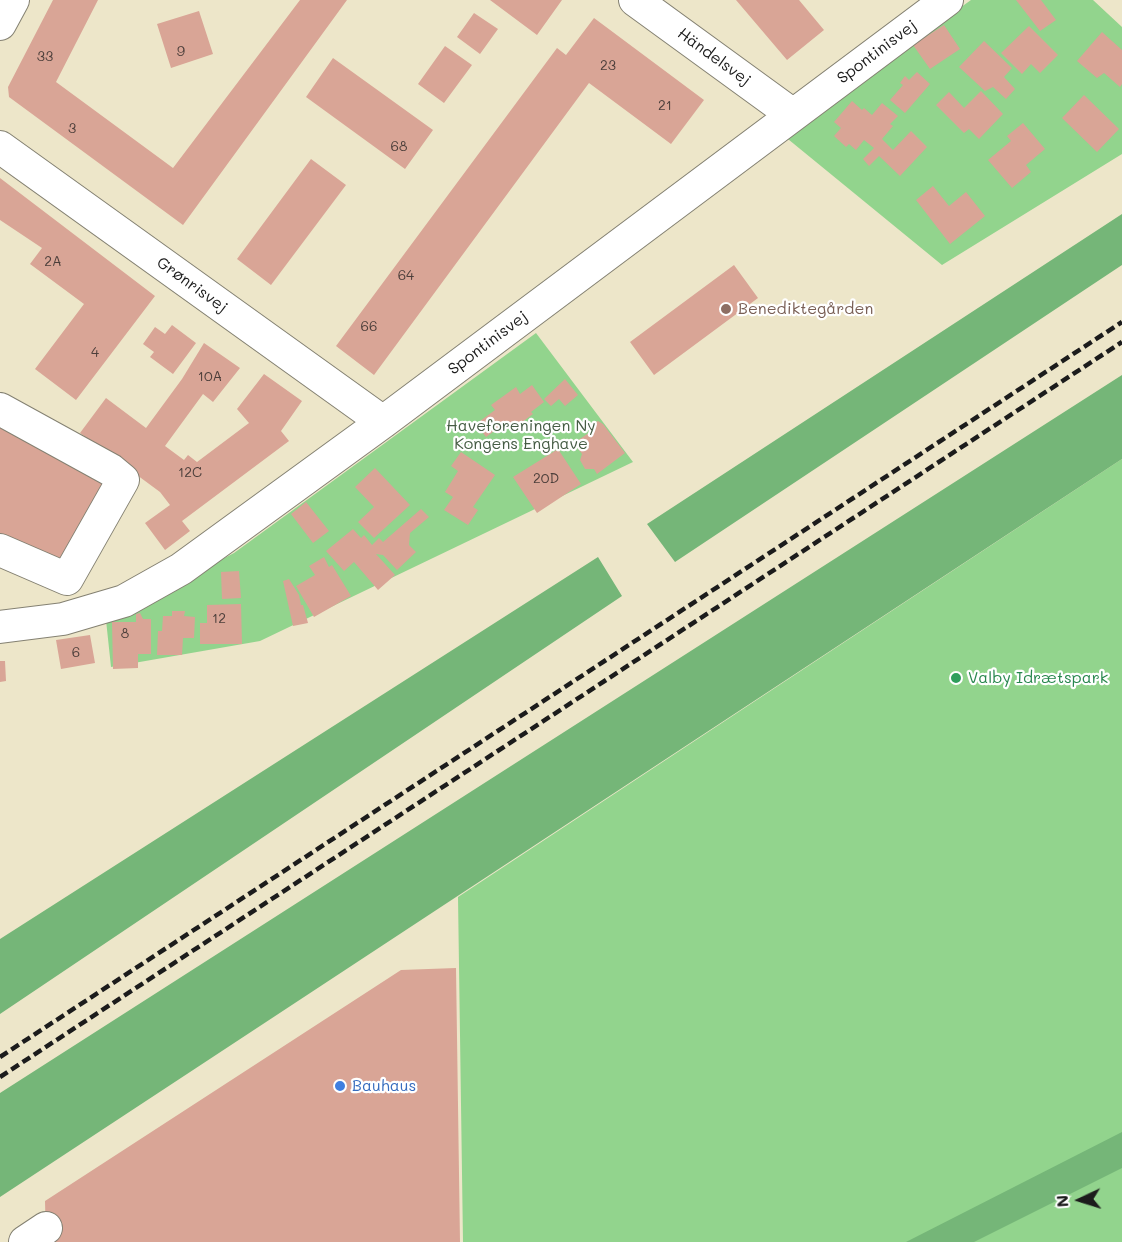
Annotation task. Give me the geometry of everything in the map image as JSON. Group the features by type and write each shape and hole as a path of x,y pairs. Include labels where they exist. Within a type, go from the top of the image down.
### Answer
{"street":[{"path":"0,24 12,0"},
{"name":"Händelsvej","path":"635,0 793,115"},
{"name":"Spontinisvej","path":"0,627 63,619 124,601 181,569 383,422 948,0"},
{"name":"Grønrisvej","path":"0,147 383,422"},
{"path":"0,409 111,470 123,480 67,579 0,550"}],"green space":[{"path":"971,0 1093,0 1122,27 1122,154 942,265 783,135"},
{"path":"1122,214 1122,265 675,562 647,524"},
{"name":"Haveforeningen Ny Kongens Enghave","path":"536,333 633,462 260,641 111,667 106,620 234,553"},
{"path":"1122,375 1122,459 0,1197 0,1093"},
{"name":"Valby Idrætspark","path":"1122,459 1122,1242 463,1242 458,897"},
{"path":"598,557 622,596 0,1014 0,939"},
{"path":"1122,1132 1122,1168 974,1242 906,1242"}],"building":[{"path":"53,0 98,0 56,82 173,168 300,0 347,0 183,225 9,97 8,87"},
{"path":"490,0 562,0 537,35"},
{"path":"736,0 799,0 824,30 787,60"},
{"path":"1016,0 1041,0 1056,20 1040,31"},
{"path":"199,11 213,54 171,68 157,24"},
{"path":"474,13 498,29 480,54 457,37"},
{"path":"594,18 704,100 671,144 589,83 374,375 336,346 557,48 566,55"},
{"path":"944,25 960,49 930,69 913,45"},
{"path":"1029,26 1058,55 1040,73 1031,64 1022,74 1001,53"},
{"path":"1102,32 1122,50 1122,84 1120,87 1104,73 1097,78 1077,61"},
{"path":"984,41 1012,68 1004,77 1015,89 1006,99 993,87 985,91 959,67"},
{"path":"445,46 472,65 444,103 418,84"},
{"path":"333,58 433,130 405,169 306,97"},
{"path":"917,72 930,84 905,113 890,100 903,85 900,83 905,76 909,80"},
{"path":"981,91 1003,114 979,139 969,129 964,133 936,105 949,92 964,108"},
{"path":"1084,95 1119,129 1097,152 1062,118"},
{"path":"852,101 872,115 882,103 898,116 890,124 893,126 882,139 893,150 911,131 927,147 900,176 879,156 869,166 863,159 874,148 864,140 856,150 849,144 846,147 834,136 841,128 834,122"},
{"path":"1023,123 1045,149 1026,165 1031,172 1012,188 988,160 1011,141 1007,136"},
{"path":"311,159 346,185 271,285 237,259"},
{"path":"0,178 155,296 76,400 35,369 84,304 30,264 42,248 0,220"},
{"path":"933,186 949,206 966,192 985,216 950,244 916,200"},
{"path":"734,265 758,298 654,375 630,342"},
{"path":"172,325 196,343 173,374 150,357 154,352 143,344 155,327 165,334"},
{"path":"204,343 240,368 213,402 203,394 165,446 184,460 188,455 197,462 249,423 237,409 264,374 302,401 281,431 289,441 182,521 190,531 165,550 145,523 170,505 160,492 80,433 106,398 146,428 182,379"},
{"path":"565,379 578,395 565,406 559,399 551,406 544,399"},
{"path":"532,385 544,402 531,412 533,414 513,429 508,421 486,437 476,424 495,410 491,405 516,387 520,394"},
{"path":"598,421 603,424 625,453 597,474 594,469 585,469 580,460 582,454 574,443 593,430 594,423"},
{"path":"0,427 106,482 62,566 0,534"},
{"path":"558,449 581,484 537,513 513,477"},
{"path":"461,452 495,475 473,507 478,510 468,525 444,510 453,497 445,492 458,471 451,466"},
{"path":"375,468 410,505 374,538 358,522 374,507 355,487"},
{"path":"306,502 329,531 313,543 291,514"},
{"path":"421,509 429,517 410,533 409,545 416,552 397,570 383,555 376,554 395,575 378,590 354,562 344,571 326,551 353,529 361,538 364,535 372,545 379,538 383,542"},
{"path":"324,557 329,567 332,565 351,596 314,617 296,586 315,575 309,566"},
{"path":"239,571 241,598 222,599 221,572"},
{"path":"289,579 299,595 308,623 293,626 283,581"},
{"path":"241,604 242,644 200,644 200,623 207,623 207,605"},
{"path":"172,611 185,611 184,616 195,617 194,638 183,638 182,655 157,655 158,631 162,631 163,616 172,616"},
{"path":"140,613 143,619 151,619 151,654 138,654 138,668 113,669 112,622 136,622 136,614"},
{"path":"90,635 95,663 61,669 56,640"},
{"path":"0,661 5,661 6,681 0,682"},
{"name":"Bauhaus","path":"456,968 460,1242 46,1242 45,1201 401,970"}],"railway":[{"path":"0,1057 1122,322"},
{"path":"0,1077 1122,342"}],"place":[{"name":"Benediktegården","path":"726,309"},
{"name":"Valby Idrætspark","path":"956,678"},
{"name":"Bauhaus","path":"340,1086"}]}
